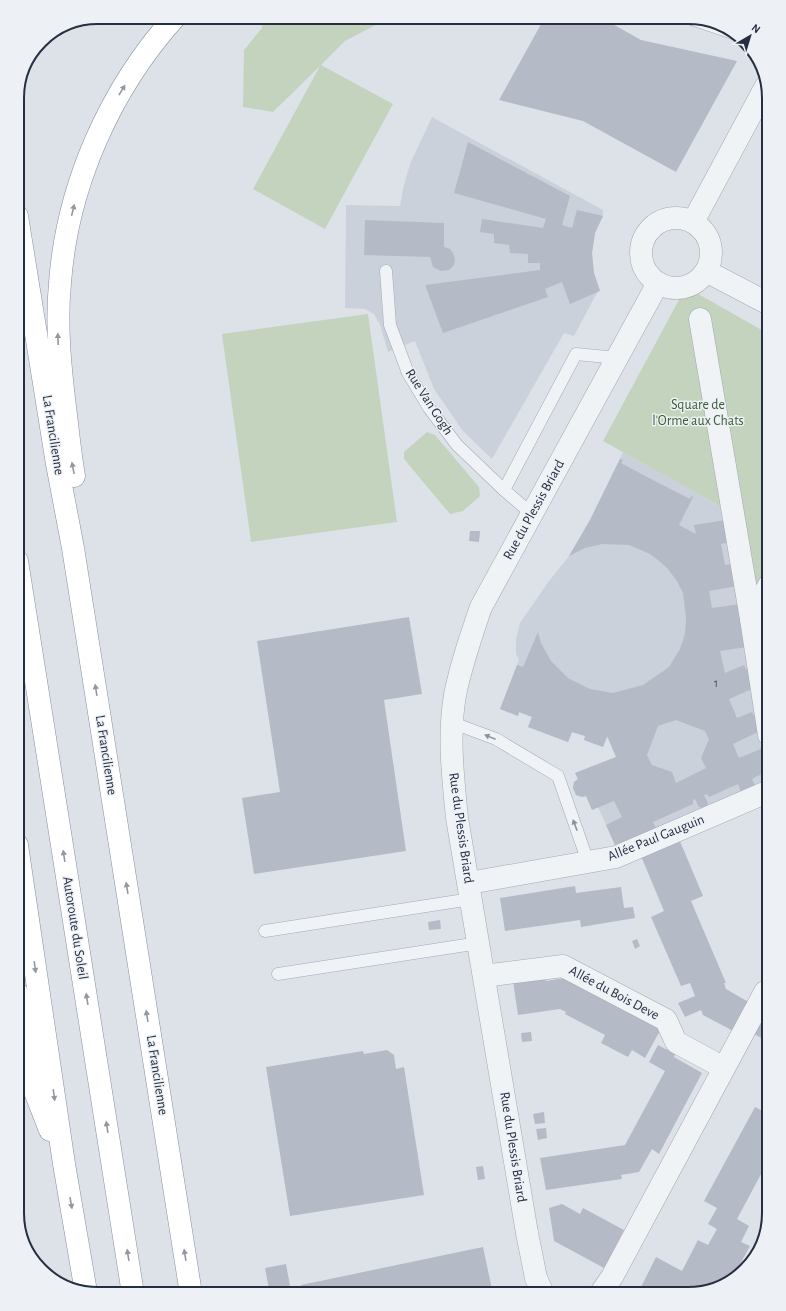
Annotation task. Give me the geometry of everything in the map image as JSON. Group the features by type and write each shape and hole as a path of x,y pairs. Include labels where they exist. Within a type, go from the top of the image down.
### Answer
{"highway":[{"path":"74,548 81,513 71,460 58,335 60,282 67,235 77,193 84,172 112,106 140,61 169,24"},
{"name":"La Francilienne","path":"24,259 57,464 74,548 190,1287"},
{"name":"Autoroute du Soleil","path":"24,605 133,1287"},
{"path":"24,893 64,1164 85,1286"},
{"path":"24,1033 34,1089 64,1164"}],"street":[{"path":"693,222 762,94"},
{"path":"669,218 681,218 693,222 702,229 708,238 711,249 710,260 706,271 700,278 685,287 667,287 658,283 649,276 642,265 640,253 642,241 648,230 657,222 669,218"},
{"path":"706,271 762,300"},
{"name":"Rue du Plessis Briard","path":"540,1287 536,1278 527,1233 457,818 452,764 455,696 464,655 481,607 658,283"},
{"path":"700,320 762,690"},
{"path":"751,619 762,598"},
{"name":"Allée Paul Gauguin","path":"470,891 588,862 616,857 762,794"},
{"name":"Allée du Bois Deve","path":"484,976 564,966 666,1020 676,1042 724,1068"},
{"path":"605,1287 612,1277 762,998"}],"lane":[{"name":"Rue Van Gogh","path":"386,271 390,325 408,373 429,408 457,445 504,490 532,514"},
{"path":"504,490 576,354 617,358"},
{"path":"453,723 496,739 558,776 588,862"},
{"path":"265,931 470,891"},
{"path":"278,974 479,943"}],"shaded area":[{"path":"432,117 603,210 603,216 595,233 592,253 594,273 600,291 598,291 574,336 564,333 492,459 463,431 434,389 415,341 388,352 380,325 374,314 365,309 345,308 346,205 400,206 410,164"},
{"path":"623,452 725,509 762,754 762,783 615,845 598,807 592,810 586,796 582,797 576,795 573,788 574,782 578,779 575,773 616,757 608,736 603,747 584,740 585,736 572,732 568,742 528,727 532,717 519,712 518,716 500,709 519,660 516,654 516,639 520,623 549,581 569,556 590,520"}],"green space":[{"path":"261,24 378,24 345,41 321,65 393,104 325,229 253,189 320,66 273,112 243,107 244,50 262,28"},
{"name":"Square de l'Orme aux Chats","path":"693,291 762,330 762,583 743,618 725,509 603,441 681,296"},
{"path":"368,314 397,522 251,542 222,334"},
{"path":"427,432 435,435 479,487 480,496 463,511 450,514 404,459 404,452"}],"building":[{"path":"541,24 612,24 641,40 737,61 676,172 583,121 499,100"},
{"path":"468,142 570,196 562,225 572,228 577,210 603,216 595,233 592,253 594,273 600,291 570,304 562,282 545,289 548,297 443,333 425,285 540,270 540,263 528,263 528,254 510,253 509,245 494,243 494,234 480,232 482,219 543,228 546,219 454,193"},
{"path":"365,220 444,223 444,247 450,249 453,253 455,259 454,265 449,270 441,271 433,267 430,257 364,255"},
{"path":"620,459 623,460 621,463 647,477 690,499 691,496 693,497 679,525 696,534 694,525 726,520 730,542 721,544 725,565 733,564 737,586 709,591 712,608 740,604 747,647 720,651 725,673 744,665 746,669 749,670 752,689 729,699 737,718 752,712 754,716 756,715 758,732 733,744 739,758 761,749 762,774 752,779 755,786 741,792 738,784 709,797 707,794 704,795 708,803 706,807 699,807 695,799 693,800 693,804 653,822 656,828 615,845 606,825 622,817 614,801 592,810 586,796 582,797 576,795 573,788 574,782 578,779 575,773 616,757 607,736 603,747 584,740 585,736 572,732 568,742 528,727 532,717 519,712 518,716 500,709 517,665 523,667 538,632 541,643 551,661 568,678 590,689 613,693 643,685 669,667 680,649 685,634 686,618 683,593 677,581 667,568 658,560 650,554 629,545 602,544 585,548 569,556 590,520","holes":["676,720 705,731 709,739 701,758 706,768 676,783 672,772 652,765 647,755 658,726"]},
{"path":"470,531 480,531 479,542 469,541"},
{"path":"409,617 422,694 384,700 406,851 254,874 242,798 280,792 257,641"},
{"path":"679,839 703,896 691,901 726,983 724,983 726,989 752,1004 737,1033 703,1015 701,1010 685,1017 678,1003 695,996 690,983 681,986 651,917 664,911 641,856"},
{"path":"575,886 576,893 621,887 624,908 633,907 635,918 581,927 580,920 505,931 500,898"},
{"path":"440,920 441,929 429,930 428,922"},
{"path":"637,939 640,946 635,949 632,941"},
{"path":"545,976 546,981 564,978 662,1027 645,1058 632,1050 628,1057 601,1043 605,1035 565,1014 566,1012 560,1009 518,1015 513,981"},
{"path":"762,1011 762,1038 750,1032"},
{"path":"531,1032 532,1041 522,1042 521,1033"},
{"path":"658,1045 675,1054 674,1057 702,1073 659,1154 652,1149 639,1172 621,1175 622,1179 546,1190 540,1158 625,1145 665,1071 649,1062"},
{"path":"387,1050 394,1055 396,1069 404,1067 424,1195 290,1216 266,1067 363,1051 364,1054"},
{"path":"755,1107 762,1110 762,1172 737,1219 749,1226 741,1242 750,1246 738,1268 721,1279 698,1286 641,1287 656,1257 682,1271 698,1240 708,1245 717,1229 708,1224 717,1208 704,1201"},
{"path":"544,1112 545,1123 535,1124 533,1114"},
{"path":"546,1128 547,1138 538,1140 536,1129"},
{"path":"483,1166 485,1179 478,1180 476,1167"},
{"path":"562,1204 580,1214 583,1208 624,1230 604,1268 554,1241 549,1208"},
{"path":"483,1247 492,1287 301,1287 301,1285"},
{"path":"286,1264 290,1286 269,1287 265,1268"}]}
